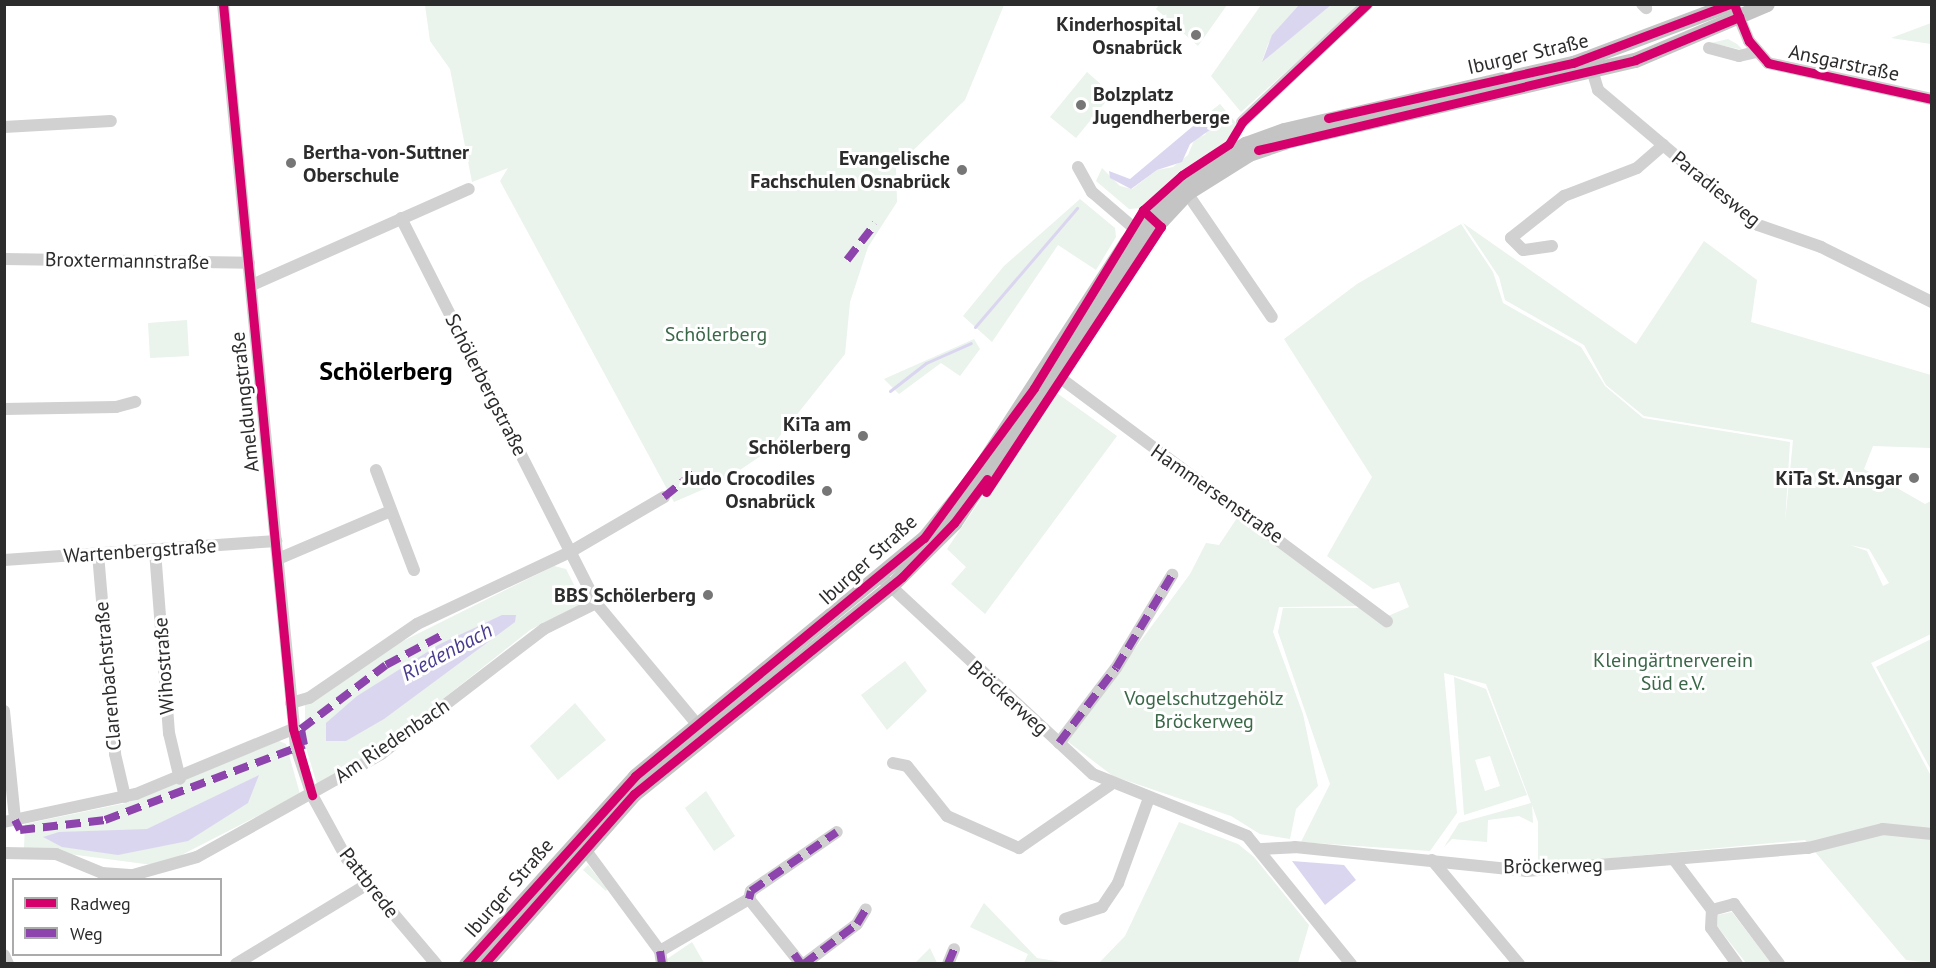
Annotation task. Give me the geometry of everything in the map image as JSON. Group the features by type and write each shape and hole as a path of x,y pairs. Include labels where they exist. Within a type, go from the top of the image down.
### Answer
{"main road":[{"name":"Iburger Straße","path":"466,963 635,776 701,728 886,582 954,523 1140,233 1180,183 1245,144 1328,118 1597,56 1734,9 1767,4"},
{"name":"Iburger Straße","path":"1140,233 1186,193 1249,154 1286,141 1635,60 1734,9"},
{"name":"Iburger Straße","path":"484,963 584,848 634,794 701,728"}],"street":[{"name":"Ameldungstraße","path":"223,4 252,285 293,729 312,795"},
{"path":"1242,122 1367,4"},
{"name":"Ansgarstraße","path":"1734,9 1756,52 1783,70 1932,99"},
{"path":"1709,48 1739,56 1756,52"},
{"name":"Paradiesweg","path":"1592,70 1598,90 1758,225 1821,247 1932,302"},
{"path":"4,127 111,121"},
{"path":"1552,246 1523,250 1511,238 1564,196 1637,168 1663,145"},
{"path":"1078,167 1092,192 1140,233"},
{"path":"252,285 469,189"},
{"path":"1186,193 1272,317"},
{"name":"Schölerbergstraße","path":"401,218 596,603 701,728"},
{"name":"Broxtermannstraße","path":"4,259 249,263"},
{"name":"Hammersenstraße","path":"1051,371 1387,621"},
{"path":"4,409 116,407 135,402"},
{"path":"376,470 388,512 414,570"},
{"path":"291,703 309,698 417,624 570,552 664,497"},
{"path":"278,558 388,512"},
{"name":"Wartenbergstraße","path":"4,560 276,541"},
{"name":"Wihostraße","path":"155,551 169,733 180,779"},
{"name":"Clarenbachstraße","path":"98,554 115,754 125,797"},
{"path":"1059,743 1116,668 1172,575"},
{"name":"Bröckerweg","path":"886,582 1059,743 1110,785 1228,825 1262,849 1432,860 1526,871 1675,861 1808,848 1883,830 1932,834"},
{"name":"Am Riedenbach","path":"4,853 56,854 102,873 148,873 198,857 312,795 415,731 544,629 596,603"},
{"path":"4,711 10,821 125,797 180,779 293,729"},
{"path":"893,763 907,766 947,816 1019,848 1110,785"},
{"name":"Pattbrede","path":"312,795 366,885 436,963"},
{"path":"1065,919 1102,907 1118,883 1149,798"},
{"path":"584,848 661,957 749,899 751,891 837,832"},
{"path":"1262,849 1352,963"},
{"path":"1432,860 1519,963"},
{"path":"1675,861 1712,910 1711,928 1737,963"},
{"path":"236,963 366,885"},
{"path":"749,899 802,963 857,924 866,909"},
{"path":"1712,910 1734,904 1779,963"},
{"path":"948,963 954,949"},
{"path":"4,954 8,963"}],"green space":[{"name":"Schölerberg","path":"425,4 1004,5 965,100 896,167 897,202 868,247 850,302 845,354 768,451 725,480 674,502 500,181 508,168 472,182 450,69 430,41"},
{"name":"Kinderhospital Osnabrück","path":"1159,5 1227,5 1198,46 1156,9"},
{"path":"1261,5 1299,5 1268,44 1262,61 1331,5 1360,5 1241,112 1211,76"},
{"path":"1931,23 1931,44 1891,38"},
{"path":"1728,39 1737,44 1743,50 1711,43"},
{"name":"Bolzplatz Jugendherberge","path":"1087,72 1112,94 1076,138 1050,117"},
{"path":"1220,104 1237,124 1228,140 1179,172 1141,208 1129,209 1096,181 1102,168 1120,186 1132,189 1157,170 1173,167 1188,155 1195,138 1205,135 1215,113 1211,111"},
{"path":"1080,199 1115,228 1116,237 1096,270 1058,245 992,342 963,316 1004,266"},
{"name":"Kleingärtnerverein Süd e.V.","path":"1463,223 1636,344 1704,241 1757,280 1751,322 1931,375 1931,448 1873,446 1864,469 1925,504 1931,501 1931,634 1871,663 1931,776 1931,963 1906,960 1805,840 1538,865 1538,822 1532,805 1533,823 1519,816 1488,820 1487,842 1452,839 1444,847 1459,823 1531,803 1486,684 1444,673 1457,813 1430,851 1301,842 1330,784 1278,632 1283,608 1369,608 1381,619 1409,607 1399,582 1373,589 1327,556 1372,477 1284,339 1357,284 1461,224 1493,272 1503,303 1581,347 1605,386 1643,418 1790,442 1785,523 1793,440 1644,416 1606,385 1584,345 1505,300 1499,277","holes":["1850,545 1869,549 1889,583 1883,586 1867,551"]},
{"path":"187,320 189,356 150,358 148,323"},
{"path":"974,339 980,349 960,376 941,363 899,394 884,379"},
{"path":"1054,391 1117,436 985,614 951,584 966,567 947,549"},
{"name":"Vogelschutzgehölz Bröckerweg","path":"1241,512 1364,606 1279,607 1273,632 1303,714 1318,786 1296,809 1290,839 1260,834 1231,816 1113,776 1067,741 1190,574 1206,543 1219,545"},
{"path":"554,566 566,569 583,603 530,630 371,756 317,784 305,745 305,705 395,645"},
{"path":"1931,639 1931,770 1876,667"},
{"path":"905,661 927,691 887,730 861,695"},
{"path":"1454,677 1486,689 1527,795 1464,815","holes":["1490,756 1500,786 1485,791 1475,760"]},
{"path":"575,703 606,740 558,780 530,746"},
{"path":"279,741 286,744 300,794 160,866 24,848 25,824 126,803"},
{"path":"706,791 735,836 714,851 685,808"},
{"path":"1179,822 1238,844 1254,857 1309,925 1298,963 1099,963 1125,936"},
{"path":"588,865 607,889 606,891 583,870"},
{"path":"984,903 1037,958 1068,963 1024,963 1028,954 970,927"},
{"path":"1732,912 1771,963 1746,963 1717,926 1718,915"},
{"path":"692,942 704,963 669,963 667,959"},
{"path":"930,948 937,963 915,963"}],"water":[{"path":"1299,5 1331,5 1262,62 1272,35"},
{"path":"1211,111 1214,127 1190,144 1182,162 1157,170 1131,189 1110,178 1109,171 1130,179"},
{"name":"Riedenbach","path":"502,615 516,615 515,622 384,719 346,741 326,741 326,723 357,696 440,644"},
{"path":"259,775 248,803 188,841 118,855 62,847 43,837 59,832 147,829"},
{"path":"1292,861 1344,865 1356,880 1325,905"}],"waterway":[{"path":"975,327 1077,208"},
{"path":"890,391 926,363 971,343"}],"marked path":[{"path":"847,260 875,224"},
{"path":"664,497 694,473"},
{"path":"1059,743 1116,668 1172,575"},
{"path":"15,820 20,830 105,820 304,745 301,729 386,665 444,634"},
{"path":"749,899 751,891 837,832"},
{"path":"804,964 857,924 866,909"},
{"path":"948,964 954,949"},
{"path":"660,951 662,964"},
{"path":"794,954 801,964"}],"cycle path":[{"path":"223,4 293,729 312,795"},
{"path":"466,964 635,776 924,538 1034,388 1143,210 1182,175 1229,144 1242,122 1367,4"},
{"path":"1328,118 1573,63 1730,4"},
{"path":"1735,7 1749,41 1768,63 1932,99"},
{"path":"1258,150 1635,60 1739,17"},
{"path":"986,492 1161,227 1143,210"},
{"path":"484,964 634,794 902,577 954,523 987,479"}],"place":[{"name":"Kinderhospital Osnabrück","path":"1196,35"},
{"name":"Bolzplatz Jugendherberge","path":"1081,105"},
{"name":"Bertha-von-Suttner Oberschule","path":"291,163"},
{"name":"Evangelische Fachschulen Osnabrück","path":"962,170"},
{"name":"KiTa am Schölerberg","path":"863,436"},
{"name":"KiTa St. Ansgar","path":"1914,478"},
{"name":"Judo Crocodiles Osnabrück","path":"827,491"},
{"name":"BBS Schölerberg","path":"708,595"}],"district":[{"name":"Schölerberg","path":"386,371"}]}
